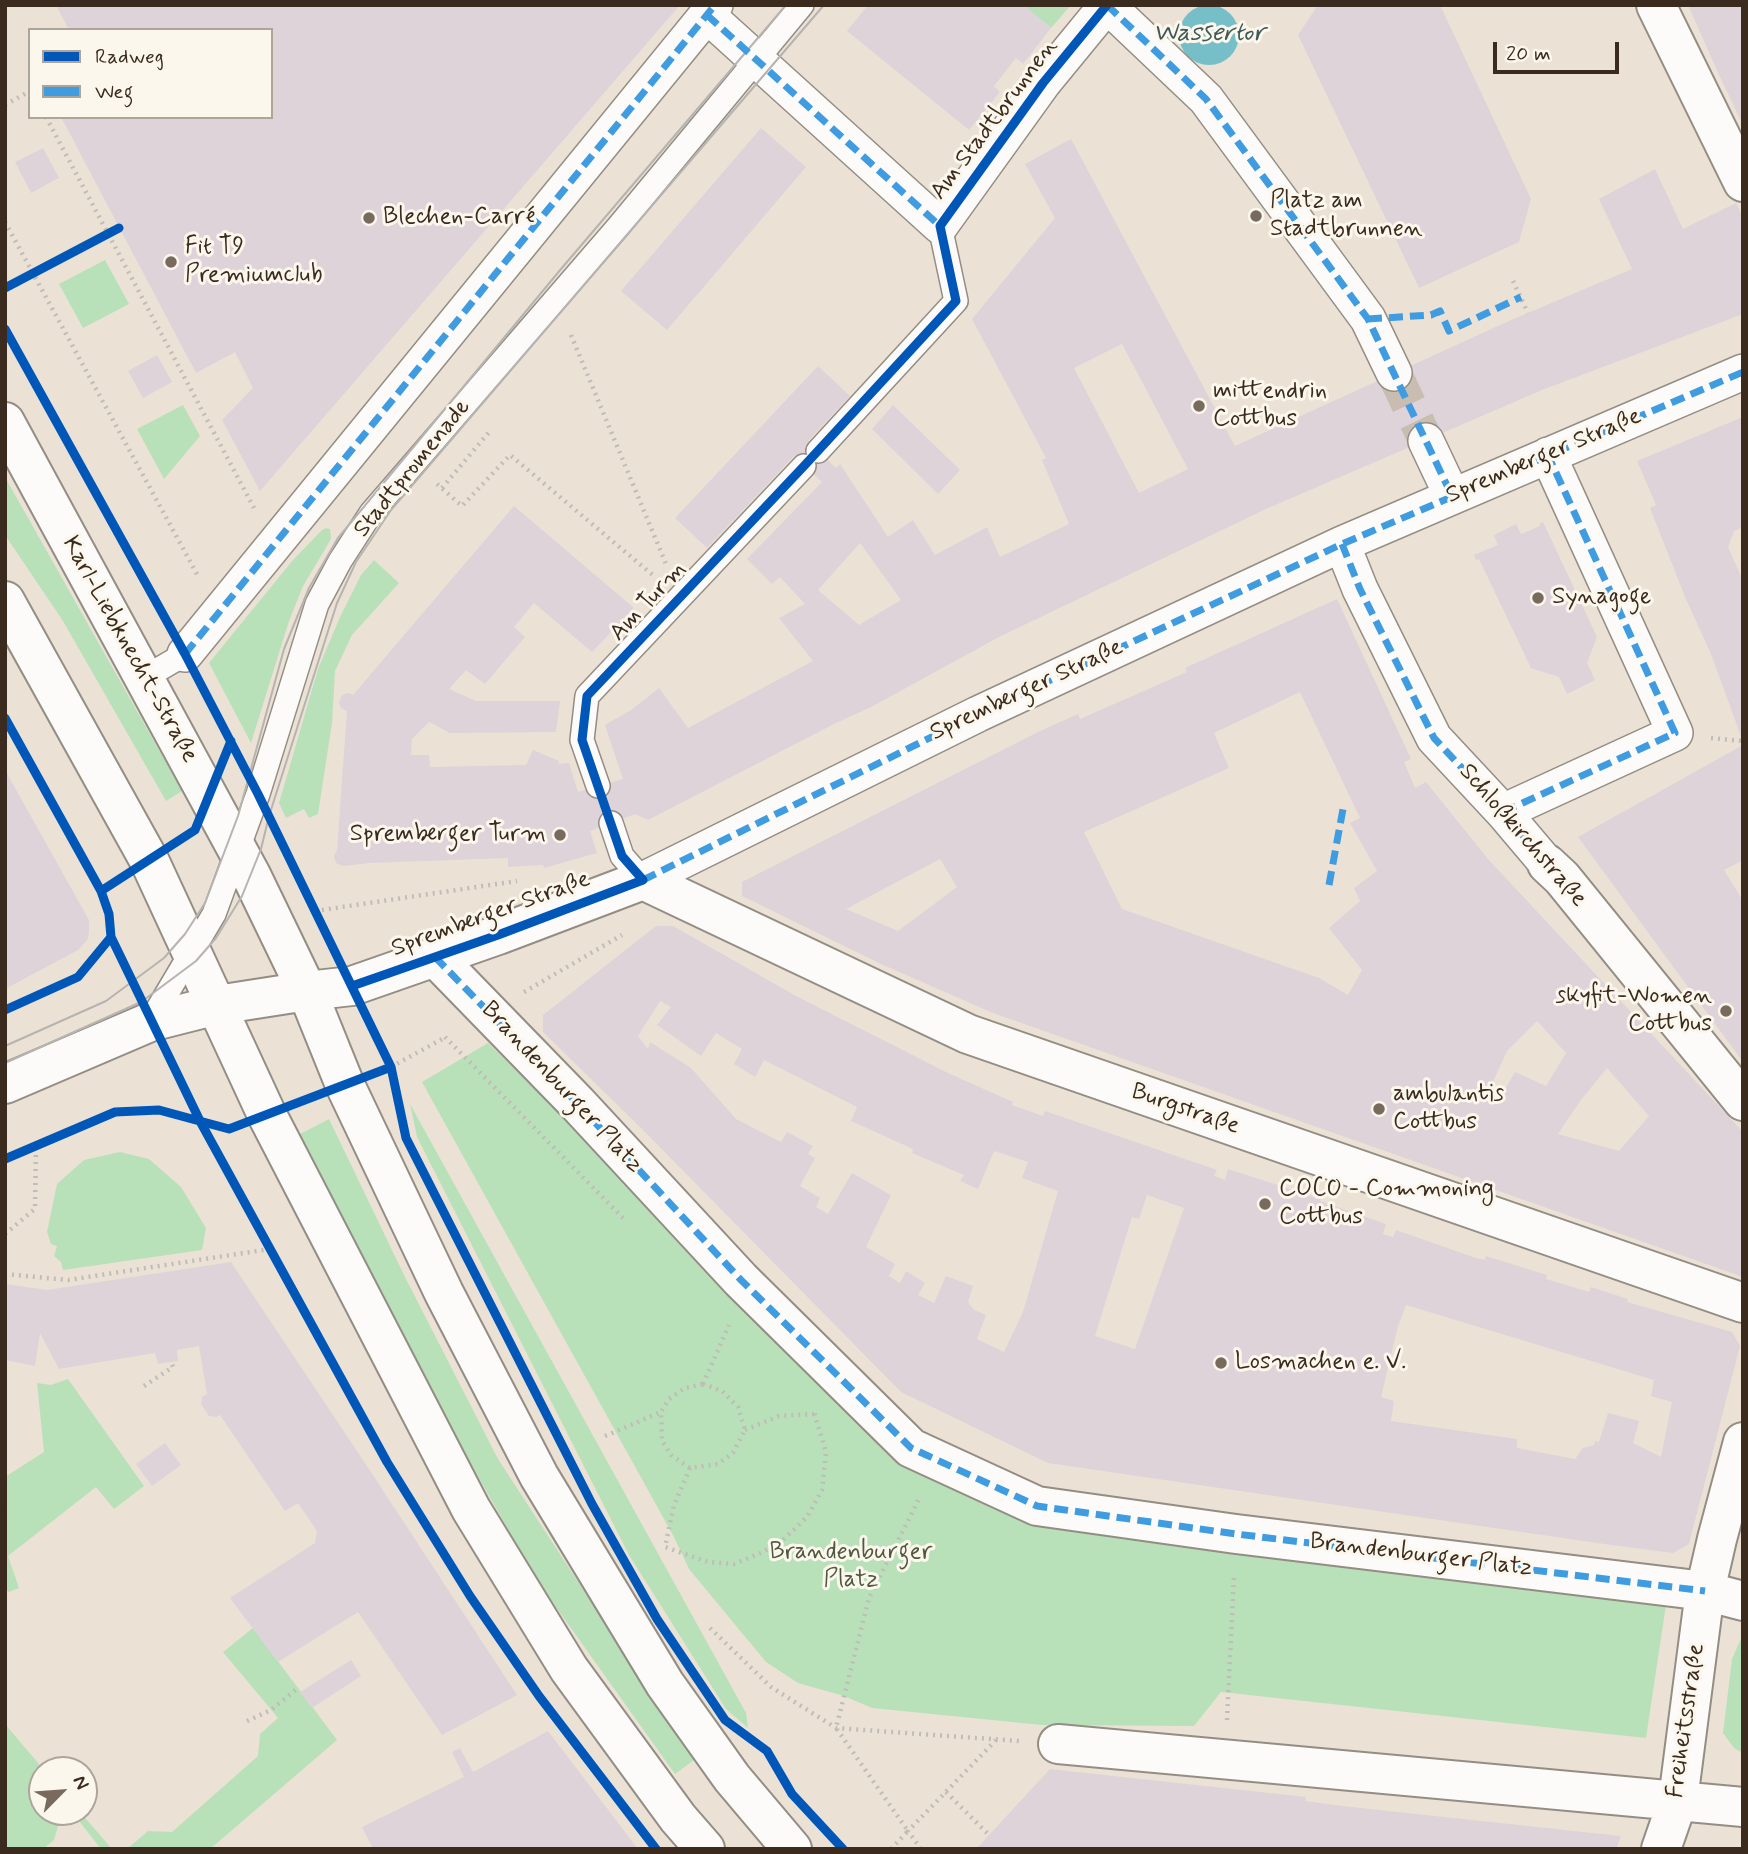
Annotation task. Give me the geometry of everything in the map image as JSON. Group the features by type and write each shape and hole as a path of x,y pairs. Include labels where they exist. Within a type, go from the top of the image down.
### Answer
{"street":[{"name":"Am Stadtbrunnen","path":"940,226 1043,83 1107,5 1206,100 1368,319 1394,373"},
{"path":"1656,5 1743,182"},
{"path":"186,654 711,10 755,59 940,226"},
{"name":"Spremberger Straße","path":"5,1084 150,1022 217,1006 352,986 643,880 978,713 1342,544 1743,372"},
{"name":"Karl-Liebknecht-Straße","path":"5,422 238,851 307,991"},
{"path":"1426,441 1452,496"},
{"path":"1503,812 1675,733 1548,455"},
{"name":"Schloßkirchstraße","path":"1342,544 1360,589 1434,738 1562,878 1743,1101"},
{"path":"5,601 149,860 267,1115 471,1509 569,1669 678,1818 705,1849"},
{"name":"Burgstraße","path":"643,880 968,1034 1743,1303"},
{"name":"Brandenburger Platz","path":"435,957 741,1280 911,1448 1037,1506 1237,1534 1705,1591 1743,1601"},
{"path":"307,991 345,1085 444,1293 539,1476 666,1684 732,1778 792,1849"},
{"name":"Freiheitsstraße","path":"1661,1849 1678,1800 1705,1591 1743,1441"},
{"path":"1058,1744 1743,1807"}],"lane":[{"name":"Stadtpromenade","path":"150,1022 214,914 258,794 317,604 340,561 371,513 618,227 802,5"},
{"name":"Am Turm","path":"598,786 582,740 587,696 956,301 940,226"},
{"path":"144,678 186,654"},
{"path":"611,823 622,856 643,880"}],"path":[{"path":"5,105 28,92"},
{"path":"47,119 274,546"},
{"path":"5,222 218,614"},
{"path":"1513,281 1528,313"},
{"path":"570,335 680,597"},
{"path":"442,488 491,430"},
{"path":"462,506 510,455 680,597"},
{"path":"5,737 13,732"},
{"path":"314,912 519,881"},
{"path":"394,1079 391,1068 622,935"},
{"path":"446,1037 631,1226"},
{"path":"5,1234 35,1209 36,1145"},
{"path":"5,1274 68,1280 270,1248"},
{"path":"703,1384 729,1326 741,1280"},
{"path":"719,1316 738,1336"},
{"path":"144,1386 173,1367 171,1362"},
{"path":"745,1430 738,1407 722,1391 703,1384 684,1388 669,1399 661,1412 662,1441 671,1455 690,1468 718,1464 733,1454 745,1430 779,1416 816,1414"},
{"path":"690,1468 674,1505 664,1547 708,1562 734,1564 761,1553 783,1539 807,1517 822,1490 826,1452 816,1414 806,1405"},
{"path":"604,1436 661,1412"},
{"path":"836,1728 869,1598 939,1461"},
{"path":"1228,1703 1237,1534"},
{"path":"710,1628 771,1687 836,1728 921,1849"},
{"path":"247,1721 271,1710 298,1688"},
{"path":"836,1728 1058,1744"},
{"path":"891,1849 996,1740"},
{"path":"946,1792 988,1834"}],"green space":[{"path":"1023,5 1071,5 1051,28"},
{"path":"105,260 129,304 83,328 59,284"},
{"path":"183,405 200,436 164,479 137,429"},
{"path":"5,477 182,791 166,801 63,621 5,535"},
{"path":"326,528 330,529 331,539 303,586 289,621 251,743 209,663 293,560"},
{"path":"374,560 399,583 352,635 335,671 332,723 318,814 309,818 304,809 286,818 279,803 318,669 361,575"},
{"name":"Brandenburger Platz","path":"488,1043 909,1454 1008,1502 1667,1598 1646,1738 1221,1692 1194,1726 1042,1725 872,1708 844,1696 798,1683 766,1662 689,1569 674,1537 422,1082"},
{"path":"410,1104 746,1713 748,1728 726,1709 629,1555 417,1137"},
{"path":"329,1119 403,1273 498,1459 694,1760 675,1774 538,1582 459,1443 300,1134"},
{"path":"120,1152 149,1159 181,1187 206,1228 202,1250 63,1270 61,1262 54,1256 57,1246 51,1244 47,1232 57,1184 84,1160"},
{"path":"68,1379 144,1486 114,1509 96,1487 8,1556 19,1588 9,1592 5,1590 5,1477 44,1452 37,1383 51,1385"},
{"path":"253,1628 337,1740 210,1849 127,1849 148,1831 172,1832 258,1756 260,1734 278,1718 223,1652"},
{"path":"1743,1634 1743,1753 1734,1748 1723,1733 1732,1659"},
{"path":"5,1724 32,1756 28,1756 28,1826 58,1826 54,1840 43,1849 5,1849"},
{"path":"83,1826 92,1826 112,1849 101,1849"}],"water":[{"name":"Wassertor","path":"1203,5 1215,5 1234,18 1239,35 1237,47 1226,60 1215,65 1203,65 1184,52 1179,41 1179,29 1192,10"}],"building":[{"name":"Blechen-Carré","path":"56,5 680,5 260,491 222,420 253,388 235,352 196,373 62,119 273,119 273,28 68,28"},
{"path":"868,5 1023,5 1051,28 1023,64 1016,58 994,86 1000,92 969,130 847,31"},
{"path":"1318,5 1440,5 1531,199 1519,242 1419,288 1298,35"},
{"path":"1688,5 1743,5 1743,125 1719,75"},
{"path":"761,128 806,167 667,330 621,291"},
{"path":"1071,139 1235,446 1511,320 1632,269 1599,199 1655,169 1683,229 1736,203 1743,218 1743,314 1542,390 1266,509 999,637 873,706 648,820 635,814 590,831 597,853 544,868 543,865 508,867 508,858 343,866 336,863 334,856 337,850 347,711 341,708 339,702 342,695 353,695 514,506 634,608 592,652 534,603 514,627 525,637 485,684 466,670 449,689 476,701 560,701 556,732 450,733 429,722 412,739 411,755 429,755 430,767 526,765 533,750 559,761 558,764 569,763 578,792 623,779 605,725 631,710 659,688 688,728 813,661 779,618 805,604 780,577 772,584 747,559 822,482 794,456 707,548 675,518 818,366 850,396 808,441 836,468 840,464 888,537 913,520 935,555 987,527 1000,557 1069,524 1042,460 1046,458 972,319 1055,218 1025,164","holes":["1122,344 1188,469 1139,493 1074,368","860,543 901,600 859,625 818,590"]},
{"path":"43,148 59,178 31,193 15,162"},
{"path":"157,355 172,382 143,398 128,371"},
{"path":"893,405 960,470 938,494 872,429"},
{"path":"1743,417 1743,527 1734,531 1728,547 1743,581 1742,739 1711,654 1650,508 1656,505 1637,461"},
{"name":"Synagoge","path":"1543,522 1597,637 1587,663 1595,680 1567,694 1559,677 1531,668 1479,559 1476,560 1474,555 1498,545 1494,535 1516,524 1521,534"},
{"path":"1337,599 1411,759 1404,762 1415,788 1426,782 1488,859 1743,1132 1743,1277 993,1013 881,964 742,896 742,882 1040,731 1078,714 1080,719 1187,672 1185,668","holes":["1300,692 1360,818 1350,823 1377,871 1354,888 1360,901 1329,928 1362,970 1348,995 1319,978 1122,909 1084,832 1229,768 1214,733","940,859 957,887 898,931 846,909","1537,1021 1566,1053 1546,1086 1515,1072 1498,1101 1486,1097 1507,1051","1607,1068 1649,1116 1619,1151 1558,1134"]},
{"path":"1743,745 1743,860 1724,870 1743,901 1743,1062 1578,837"},
{"path":"5,770 89,920 89,931 88,939 78,950 5,989"},
{"path":"656,926 673,926 796,996 948,1073 1013,1102 1012,1105 1043,1116 1045,1111 1217,1170 1214,1176 1225,1180 1228,1169 1321,1199 1320,1201 1386,1224 1383,1234 1393,1237 1396,1230 1476,1258 1485,1260 1486,1256 1547,1275 1546,1279 1589,1292 1591,1287 1628,1299 1627,1302 1732,1332 1740,1346 1689,1544 1673,1553 1048,1463 901,1392 543,1032 543,1015","holes":["660,1001 671,1007 657,1025 701,1056 716,1033 742,1049 734,1064 755,1077 764,1060 857,1107 851,1121 913,1149 912,1153 964,1175 960,1181 978,1189 994,1151 1028,1162 1022,1178 1058,1191 1023,1312 1004,1352 977,1339 986,1315 974,1310 968,1302 973,1286 946,1276 934,1303 918,1295 925,1283 906,1271 900,1283 889,1276 895,1264 866,1247 891,1195 852,1173 828,1214 816,1207 820,1198 800,1186 815,1158 808,1154 813,1146 787,1132 781,1142 736,1119 691,1068 650,1042 648,1049 638,1036","1147,1195 1184,1208 1135,1349 1095,1336 1132,1217 1139,1219","1406,1305 1654,1380 1651,1396 1672,1402 1661,1457 1633,1443 1639,1421 1608,1413 1599,1442 1595,1441 1594,1445 1583,1448 1575,1459 1517,1448 1517,1439 1391,1421 1394,1401 1381,1397 1398,1326"]},
{"path":"231,1262 517,1695 442,1735 358,1612 278,1662 230,1598 315,1543 317,1531 298,1503 285,1511 220,1415 209,1416 201,1404 202,1397 207,1394 199,1346 177,1350 178,1361 158,1364 155,1353 59,1369 40,1333 35,1366 5,1360 5,1284 47,1290"},
{"path":"165,1443 181,1465 152,1486 136,1464"},
{"path":"351,1660 361,1676 312,1708 300,1692"},
{"path":"548,1731 638,1849 373,1849 362,1827 464,1777 452,1752 460,1748 473,1772"},
{"path":"1050,1769 1306,1797 1305,1801 1342,1806 1621,1836 1616,1849 976,1849"}],"tunnel":[{"path":"1394,373 1426,441"}],"tram line":[{"path":"5,1046 106,1001 164,958 185,934 205,903 238,816 284,649 309,588 338,538 561,269 786,5"},
{"path":"5,1063 141,1002 196,961 216,938 242,896 261,849 337,603 356,562 391,510 824,5"}],"marked path":[{"path":"185,654 715,5"},
{"path":"1107,5 1206,99 1368,319 1452,496"},
{"path":"707,15 940,226 943,222"},
{"path":"1368,319 1431,315 1440,311 1449,331 1521,297"},
{"path":"643,880 978,714 1342,544 1743,372"},
{"path":"1503,812 1675,733 1548,455"},
{"path":"1342,544 1360,589 1434,738 1547,864"},
{"path":"1329,885 1343,809"},
{"path":"435,957 577,1103 741,1280 911,1448 1037,1506 1236,1534 1705,1591"}],"cycle path":[{"path":"352,986 643,880 622,856 582,740 587,696 956,301 940,226 1043,83 1107,5"},
{"path":"5,288 119,228"},
{"path":"5,329 185,654 258,794 391,1067 406,1138 592,1504 657,1619 725,1720 767,1751 792,1794 843,1849"},
{"path":"5,718 101,891 109,914 111,937 201,1123 387,1462 470,1596 539,1696 656,1849"},
{"path":"101,891 195,830 231,741"},
{"path":"5,1010 78,977 111,937"},
{"path":"5,1159 115,1112 159,1110 229,1129 391,1067"}],"place":[{"name":"Platz am Stadtbrunnen","path":"1256,216"},
{"name":"Blechen-Carré","path":"369,218"},
{"name":"Fit T9 Premiumclub","path":"171,262"},
{"name":"mittendrin Cottbus","path":"1199,406"},
{"name":"Synagoge","path":"1538,598"},
{"name":"Spremberger Turm","path":"560,835"},
{"name":"skyfit-Women Cottbus","path":"1726,1011"},
{"name":"ambulantis Cottbus","path":"1379,1109"},
{"name":"COCO - Commoning Cottbus","path":"1265,1204"},
{"name":"Losmachen e. V.","path":"1221,1363"}]}
